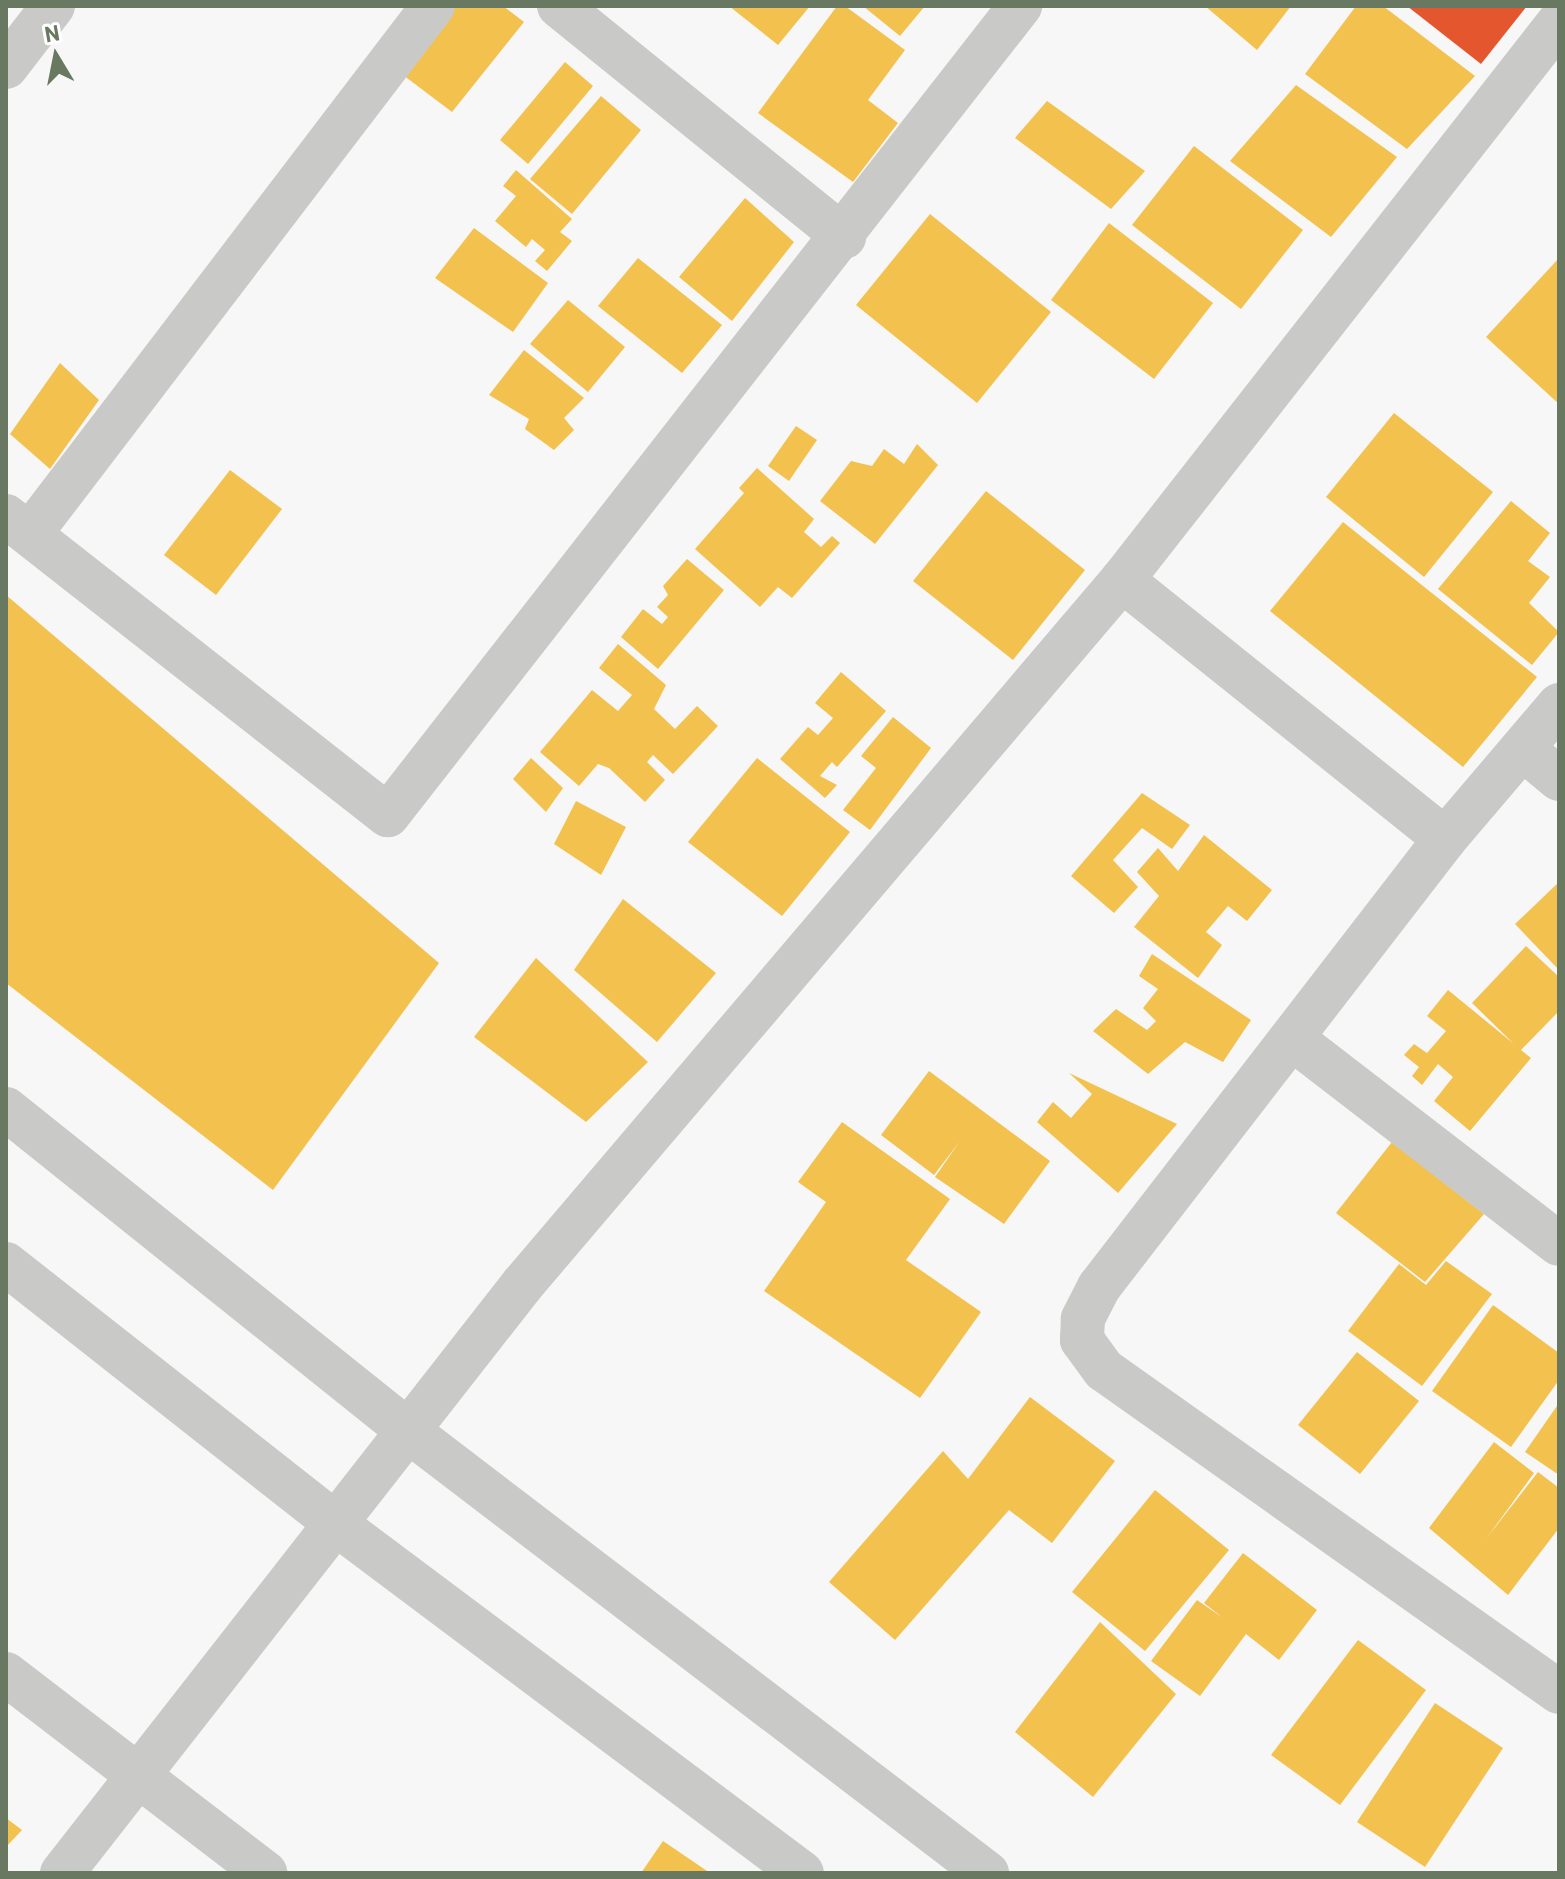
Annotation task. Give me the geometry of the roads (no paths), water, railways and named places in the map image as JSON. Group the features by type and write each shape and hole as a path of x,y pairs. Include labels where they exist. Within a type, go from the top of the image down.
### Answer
{"street":[{"path":"9,57 53,6"},
{"path":"433,6 18,525 388,815 844,237 1020,6"},
{"path":"559,6 844,237"},
{"path":"62,1873 411,1433 522,1285 1122,580 1559,22"},
{"path":"1122,580 1445,839"},
{"path":"1559,705 1445,839 1294,1040 1099,1287 1083,1319 1082,1340 1104,1370 1559,1692"},
{"path":"1523,749 1559,779"},
{"path":"1294,1040 1559,1244"},
{"path":"6,1109 411,1433 987,1873"},
{"path":"6,1264 336,1524 802,1873"},
{"path":"6,1674 141,1774 265,1873"}]}
